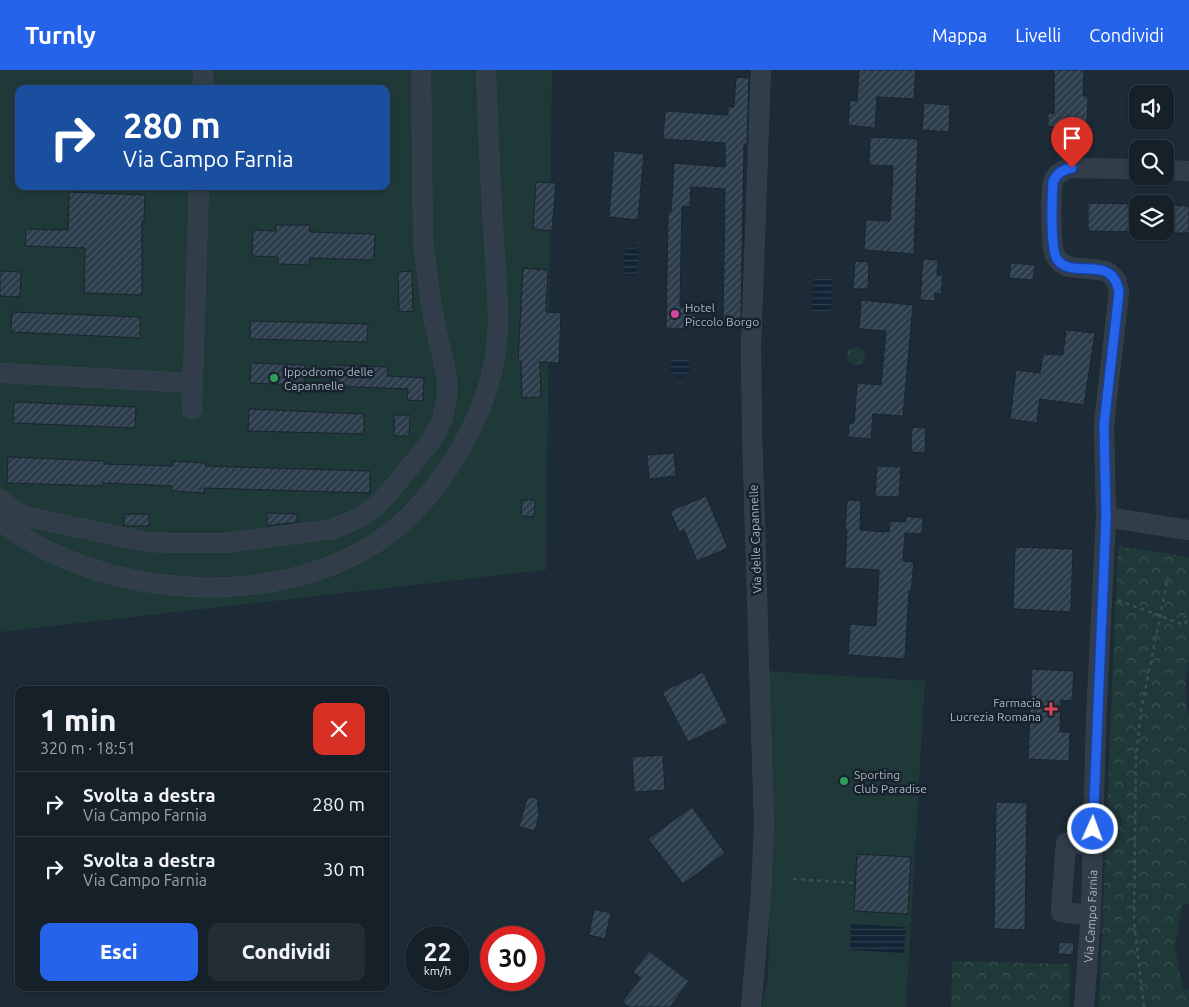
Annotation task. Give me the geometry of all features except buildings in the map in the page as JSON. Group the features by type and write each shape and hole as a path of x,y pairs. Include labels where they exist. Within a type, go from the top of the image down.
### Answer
{"street":[{"path":"203,70 203,85"},
{"path":"0,499 27,517 132,540 175,543 225,543 333,529 359,518 382,501 432,440 442,420 447,399 447,377 432,311 423,242 421,70"},
{"path":"0,521 45,550 98,571 158,583 214,587 289,579 326,568 363,551 381,540 399,525 429,493 455,457 483,403 493,367 498,318 486,70"},
{"name":"Via delle Capannelle","path":"751,1007 761,894 764,824 751,346 761,70"},
{"name":"Via Campo Farnia","path":"1084,1007 1090,915 1106,517 1104,425 1119,292 1116,280 1108,272 1070,267 1058,260 1053,247 1053,182 1059,173 1069,168 1129,169"},
{"path":"1174,170 1189,171"},
{"path":"192,410 199,190"},
{"path":"0,373 193,383"},
{"path":"1106,517 1189,530"},
{"path":"1090,915 1062,912 1066,843 1092,845"}],"path":[{"path":"1144,1007 1134,922 1136,758 1141,711 1168,577"},
{"path":"1102,595 1184,625 1189,618"},
{"path":"793,878 855,883"}],"green space":[{"name":"Ippodromo delle Capannelle","path":"0,70 552,70 546,570 0,632"},
{"path":"856,347 862,350 865,356 862,362 856,365 850,362 847,356 850,350"},
{"path":"1118,546 1189,557 1189,661 1186,688 1189,716 1189,904 1182,904 1175,946 1183,990 1189,990 1189,1007 1099,1007"},
{"name":"Sporting Club Paradise","path":"767,671 925,681 906,1007 762,1007 768,979 770,881"},
{"path":"952,961 1070,964 1069,1007 951,1007"}],"water":[{"path":"631,244 634,244 636,249 639,250 637,276 623,275 625,248 628,249"},
{"path":"814,278 832,279 831,311 812,311"},
{"path":"680,358 687,361 690,368 687,375 680,378 673,375 670,368 673,361"},
{"path":"851,924 906,927 904,953 850,950"}],"place":[{"name":"Hotel Piccolo Borgo","path":"675,314"},
{"name":"Ippodromo delle Capannelle","path":"274,378"},
{"name":"Farmacia Lucrezia Romana","path":"1051,709"},
{"name":"Sporting Club Paradise","path":"844,781"}],"route":[{"path":"1072,168 1062,171 1053,182 1053,247 1055,254 1062,264 1070,267 1108,272 1116,280 1119,292 1104,425 1106,517 1093,829"}]}
